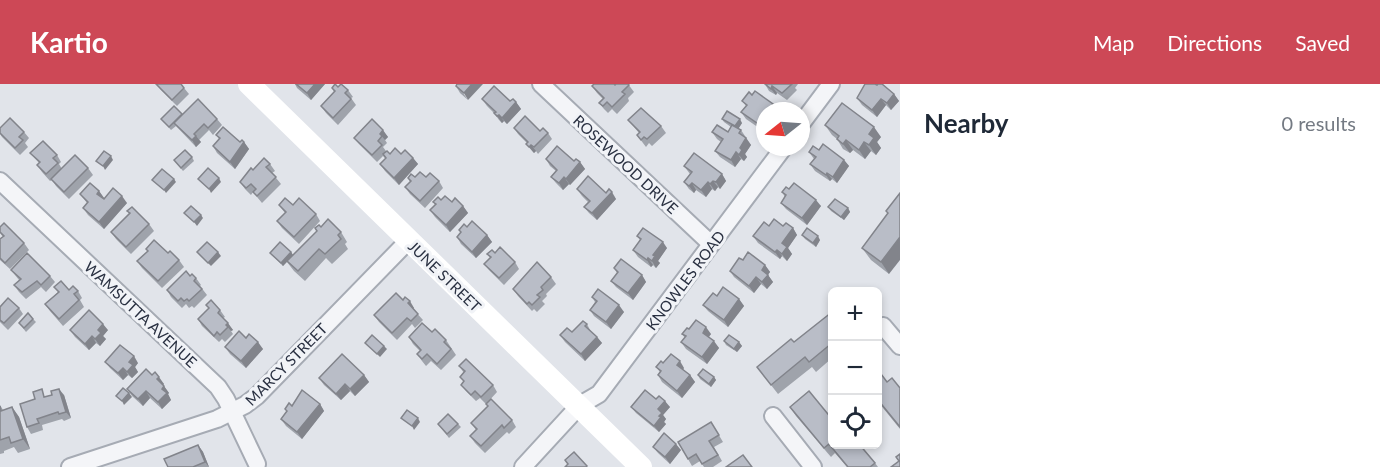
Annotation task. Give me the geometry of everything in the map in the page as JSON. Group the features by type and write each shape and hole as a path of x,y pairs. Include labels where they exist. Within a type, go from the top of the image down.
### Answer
{"street":[{"name":"JUNE STREET","path":"249,84 641,467"},
{"name":"ROSEWOOD DRIVE","path":"540,84 711,244"},
{"path":"810,112 831,84"},
{"name":"KNOWLES ROAD","path":"523,467 580,405 599,394 777,156"},
{"name":"WAMSUTTA AVENUE","path":"0,181 218,387 257,464"},
{"name":"MARCY STREET","path":"70,467 231,413 257,396 408,241"},
{"path":"883,326 900,346"},
{"path":"773,416 813,467"}],"building":[{"path":"156,84 181,84 184,88 172,100"},
{"path":"296,84 315,84 307,93"},
{"path":"335,84 338,87 341,84 348,90 345,93 351,99 333,118 321,106 335,91 332,88"},
{"path":"457,84 472,84 464,93 456,86"},
{"path":"594,84 629,85 622,92 625,94 612,107 607,102 603,106 599,103 604,98 592,86"},
{"path":"765,84 792,84 782,93"},
{"path":"865,84 882,84 894,94 887,103 881,99 872,110 857,98"},
{"path":"494,86 510,101 513,99 516,102 502,118 497,116 494,113 496,112 482,99"},
{"path":"755,91 770,102 756,102 756,122 741,112 747,105 742,101 749,92 752,95"},
{"path":"198,99 217,119 208,128 204,124 194,134 196,136 192,140 174,123"},
{"path":"842,103 874,127 869,134 874,138 869,145 864,142 859,150 846,140 843,144 837,139 839,136 825,125"},
{"path":"174,106 182,114 169,127 161,119"},
{"path":"641,108 661,126 647,139 644,137 641,140 637,135 640,132 628,120"},
{"path":"727,111 740,119 735,126 722,119"},
{"path":"525,116 540,131 543,128 548,133 534,147 531,145 529,147 526,144 528,142 514,128"},
{"path":"10,118 24,132 19,137 23,140 15,148 0,133 0,128"},
{"path":"372,119 383,130 378,141 382,145 372,155 354,138"},
{"path":"717,125 728,132 732,125 741,130 739,133 746,138 739,155 736,152 731,160 715,151 723,139 712,132"},
{"path":"223,127 240,142 242,140 244,142 230,162 213,146 220,138 216,135"},
{"path":"43,141 57,155 53,158 58,163 46,174 37,165 40,162 30,153"},
{"path":"823,144 844,160 833,177 810,164 816,157 810,150 813,146 819,150"},
{"path":"557,146 574,161 576,159 580,162 566,179 564,177 559,183 551,177 557,170 546,159"},
{"path":"395,148 401,154 405,150 413,158 394,178 380,164 386,158 383,154 387,151 390,154"},
{"path":"185,150 192,157 181,168 174,160"},
{"path":"104,151 111,156 103,166 96,161"},
{"path":"694,153 722,174 716,182 713,181 710,184 708,182 701,190 692,183 689,186 684,182 692,172 684,166"},
{"path":"75,155 88,168 64,192 51,179"},
{"path":"264,158 270,164 266,167 276,177 257,196 253,192 256,189 251,184 246,188 240,182 251,168 253,170"},
{"path":"208,168 219,178 209,189 198,179"},
{"path":"162,169 174,179 164,190 152,180"},
{"path":"420,172 426,177 430,173 439,181 420,201 405,187 411,181 408,178 411,174 415,177"},
{"path":"588,176 606,193 609,189 612,192 592,213 584,207 590,201 577,189"},
{"path":"90,183 99,191 97,194 104,199 113,188 122,196 99,222 83,208 88,202 80,194"},
{"path":"794,183 816,200 802,218 781,203 786,195 782,192"},
{"path":"900,193 900,237 881,262 862,248"},
{"path":"445,196 452,202 455,198 463,206 446,225 430,210 436,204 433,202 438,197 441,200"},
{"path":"285,198 293,205 299,198 316,214 294,237 277,221 286,212 279,205"},
{"path":"835,199 848,208 841,217 828,207"},
{"path":"191,206 201,215 194,222 184,213"},
{"path":"132,207 149,224 126,247 111,232 130,213 127,211"},
{"path":"328,219 341,232 338,235 341,239 325,254 319,249 298,271 287,261 317,231 315,228 319,225 321,227"},
{"path":"774,219 783,226 786,223 793,228 782,243 787,247 782,254 777,250 775,252 753,236 764,222 769,226"},
{"path":"472,221 487,235 472,252 457,237 464,224 467,227"},
{"path":"4,223 24,243 5,263 0,258 0,239 4,236 0,232 0,227"},
{"path":"643,228 663,242 653,255 655,256 652,261 633,250 641,239 637,236"},
{"path":"807,228 818,236 813,243 802,235"},
{"path":"154,240 179,260 158,281 137,261 148,251 146,249"},
{"path":"207,242 218,252 208,263 197,252"},
{"path":"280,242 291,252 281,263 270,253"},
{"path":"500,247 515,262 499,278 484,264 491,257 487,254 492,250 495,253"},
{"path":"748,252 765,265 762,270 768,275 762,282 756,277 749,286 730,271 739,258 743,260"},
{"path":"27,253 50,276 41,285 37,281 22,292 14,285 21,279 11,270"},
{"path":"621,259 642,275 628,293 611,281 618,272 614,268"},
{"path":"537,262 551,277 541,287 543,290 537,295 540,297 532,305 529,302 527,304 513,289"},
{"path":"186,271 190,276 192,274 196,278 194,281 202,289 189,301 181,298 178,301 167,290"},
{"path":"61,281 69,290 73,286 78,291 74,294 79,300 59,319 45,304 59,292 54,287"},
{"path":"723,287 739,299 724,320 703,305 713,293 717,296"},
{"path":"598,289 619,305 606,322 590,310 597,301 592,297"},
{"path":"396,293 403,300 405,297 410,301 408,303 418,314 411,321 407,318 392,333 374,315"},
{"path":"8,298 19,308 4,323 0,320 0,307"},
{"path":"211,300 220,310 218,313 228,323 226,325 228,327 220,335 217,332 214,336 198,319 209,308 206,305"},
{"path":"89,310 103,324 98,330 101,333 95,339 92,336 85,344 70,330"},
{"path":"28,313 33,319 24,328 19,323"},
{"path":"828,315 828,346 809,362 805,357 771,385 757,367 791,339 794,342"},
{"path":"696,320 706,327 703,333 714,341 702,357 681,342 686,336 682,334"},
{"path":"583,321 597,337 581,354 560,335 567,328 572,332"},
{"path":"422,323 432,332 435,329 451,349 437,364 427,354 422,359 417,354 421,350 409,337"},
{"path":"239,331 246,338 249,334 258,342 241,361 225,347"},
{"path":"372,335 384,346 377,354 365,343"},
{"path":"729,335 739,342 734,349 724,341"},
{"path":"120,345 134,356 129,362 133,365 127,372 123,368 118,373 105,362"},
{"path":"342,354 364,375 350,389 345,384 336,394 319,378"},
{"path":"671,354 680,361 677,365 690,375 677,391 658,375 661,371 656,367"},
{"path":"466,359 493,385 481,397 475,391 471,395 461,385 464,381 460,377 465,371 459,366"},
{"path":"146,369 152,375 155,372 159,377 157,379 164,386 162,389 167,393 158,402 146,391 138,399 127,389"},
{"path":"703,369 714,377 709,384 698,375"},
{"path":"882,375 887,382 892,378 900,388 900,427 882,405"},
{"path":"123,388 129,393 122,401 116,396"},
{"path":"42,389 44,397 52,395 51,391 59,389 66,412 59,414 58,412 37,419 39,423 27,427 20,404 35,399 33,392"},
{"path":"302,390 320,404 297,432 281,419 289,403 292,406"},
{"path":"645,390 656,399 659,396 665,401 658,409 662,413 654,426 631,407"},
{"path":"809,391 828,414 828,445 824,448 790,407"},
{"path":"491,399 512,420 504,428 502,425 481,446 470,436 477,429 471,423 488,406 486,404"},
{"path":"0,406 1,411 12,407 23,439 11,443 9,437 0,440"},
{"path":"407,410 418,418 412,426 401,418"},
{"path":"448,414 458,424 447,434 438,424"},
{"path":"711,422 719,435 709,441 718,455 702,464 696,454 688,459 678,442"},
{"path":"664,433 676,444 665,457 653,447"},
{"path":"198,445 205,462 193,467 168,467 164,459"},
{"path":"833,449 863,449 875,463 870,467 848,467"},
{"path":"574,452 586,467 565,467 568,464 565,460"},
{"path":"900,454 900,467 891,467 899,461 896,457"},
{"path":"743,455 752,467 726,467"}]}
